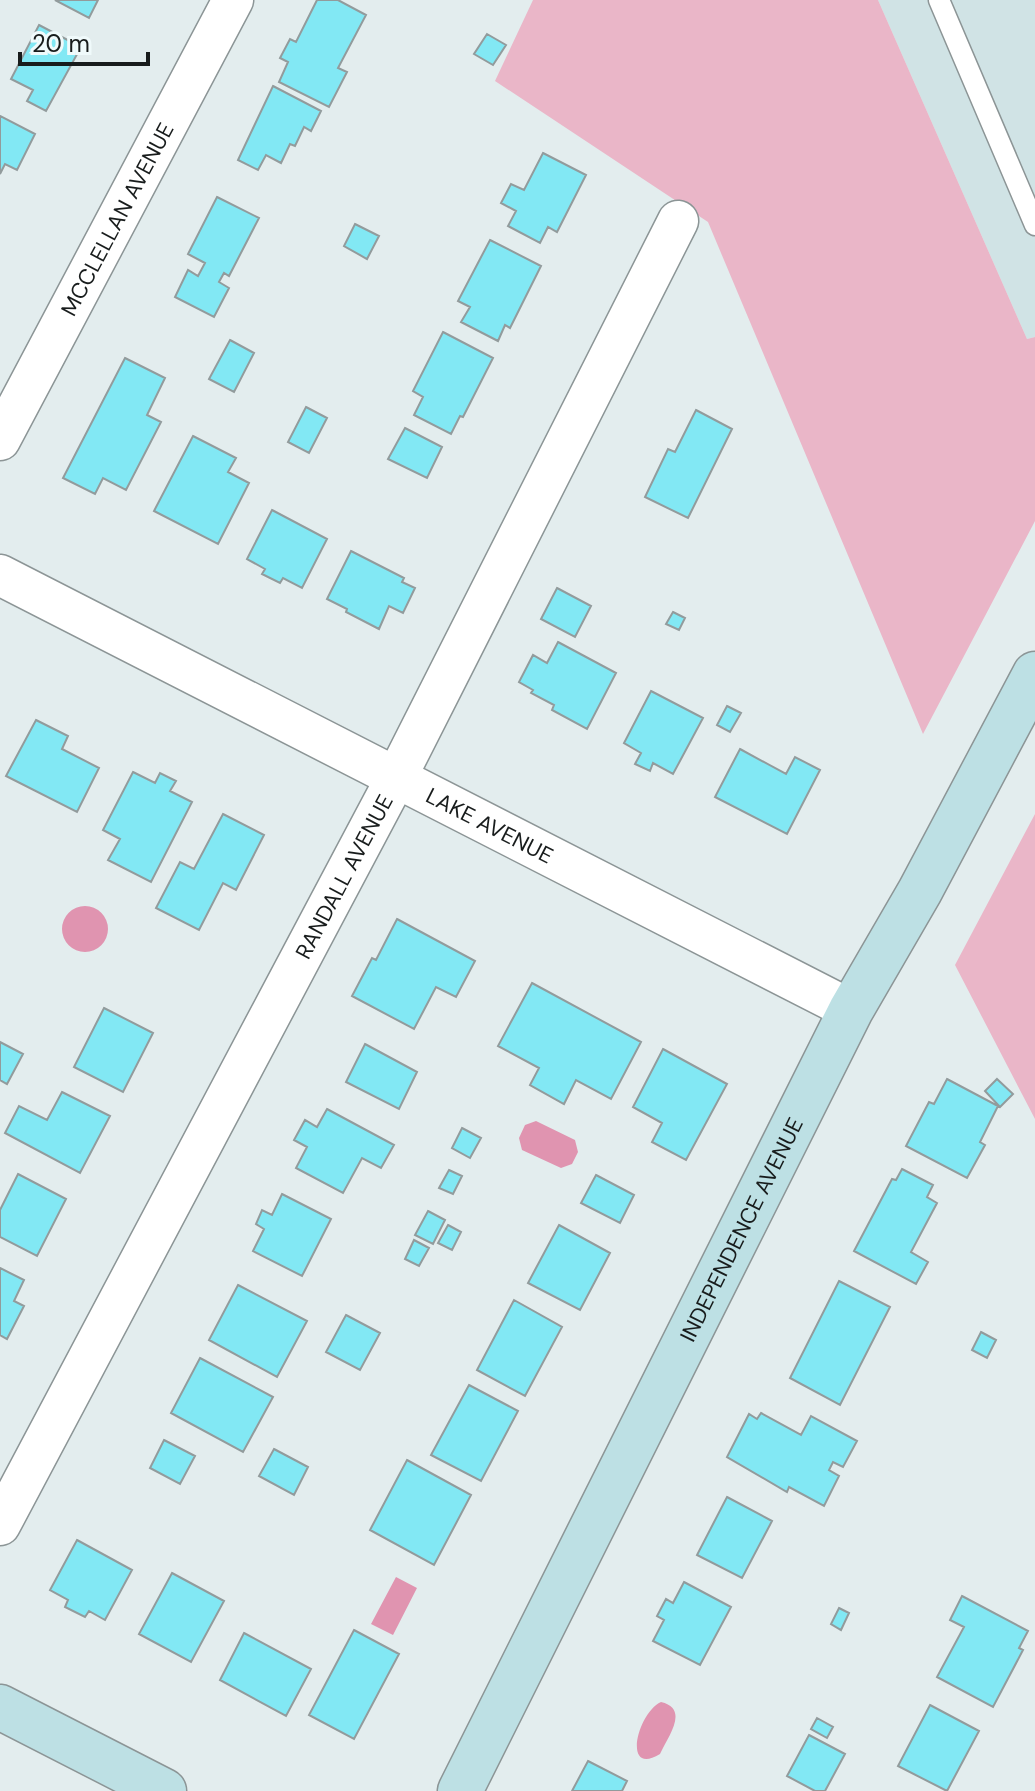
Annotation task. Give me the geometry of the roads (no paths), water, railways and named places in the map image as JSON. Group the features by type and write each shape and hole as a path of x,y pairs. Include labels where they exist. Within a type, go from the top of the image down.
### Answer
{"street":[{"name":"MCCLELLAN AVENUE","path":"0,440 233,0"},
{"name":"RANDALL AVENUE","path":"0,1525 396,778 678,221"},
{"name":"LAKE AVENUE","path":"0,575 851,1010"},
{"name":"INDEPENDENCE AVENUE","path":"460,1791 851,1010 920,891 1035,674"},
{"path":"0,1707 164,1791"}],"lane":[{"path":"939,0 1035,225"}]}
